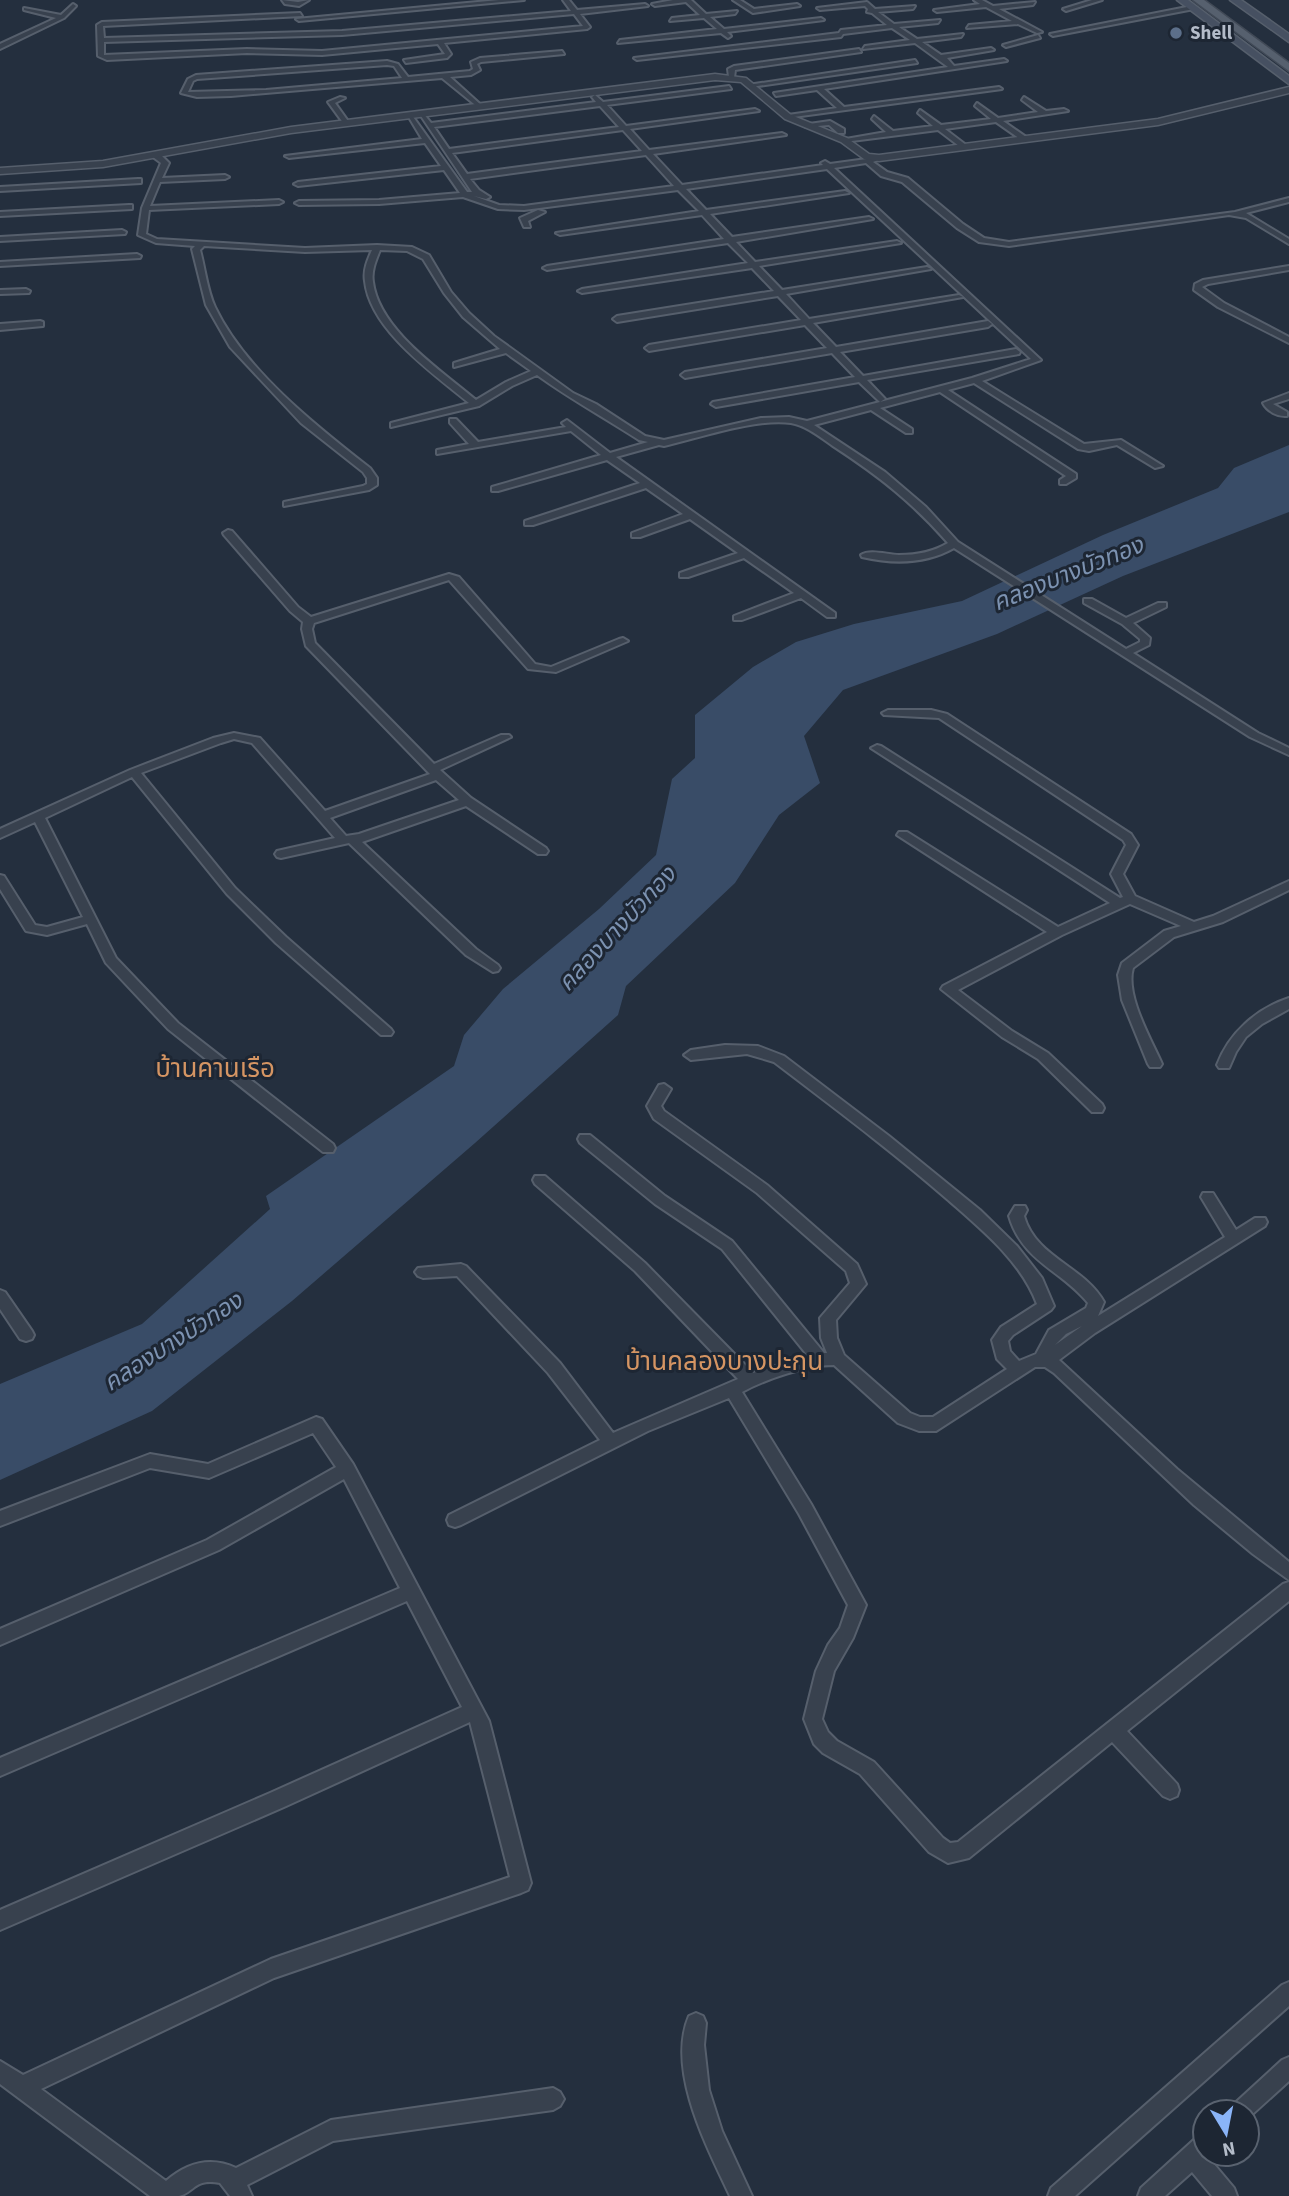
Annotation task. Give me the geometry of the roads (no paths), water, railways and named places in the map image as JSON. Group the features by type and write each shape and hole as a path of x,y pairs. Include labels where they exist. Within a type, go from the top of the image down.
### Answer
{"main road":[{"path":"1226,1 1289,39"},
{"path":"1226,1 1289,53"},
{"path":"1190,2 1221,17 1289,68"},
{"path":"1190,2 1289,81"}],"street":[{"path":"285,0 287,3 299,4 306,0"},
{"path":"521,0 300,17 106,23 100,25 103,58 273,51 322,52 587,27 566,0"},
{"path":"655,4 687,0 761,64"},
{"path":"736,0 753,11 797,6"},
{"path":"977,0 1039,35"},
{"path":"1066,9 1099,0"},
{"path":"1006,45 1039,35 1190,2"},
{"path":"820,8 863,3 953,69"},
{"path":"937,10 1033,3"},
{"path":"273,51 300,17 299,4"},
{"path":"102,40 368,31 645,5"},
{"path":"0,47 62,17 73,6"},
{"path":"620,42 724,32 913,6"},
{"path":"26,9 62,17"},
{"path":"672,20 735,12"},
{"path":"637,58 743,48 938,21"},
{"path":"969,27 1018,22"},
{"path":"1277,31 1289,30"},
{"path":"732,77 731,69 734,68 961,36"},
{"path":"406,61 446,57 448,54 440,41"},
{"path":"940,57 991,50"},
{"path":"406,79 396,65 387,63 196,77 190,80 184,93 210,95 309,89 476,72 473,63 481,60 562,53"},
{"path":"776,94 1004,61"},
{"path":"751,85 915,62"},
{"path":"443,75 479,106"},
{"path":"0,171 77,168 236,138 347,122 732,77 751,85 788,117 843,135 891,133 1064,111"},
{"path":"431,125 729,88"},
{"path":"818,88 842,109"},
{"path":"788,117 999,89"},
{"path":"299,203 379,202 476,192 504,202 525,203 1158,122 1289,90"},
{"path":"595,97 834,350 877,403 909,431"},
{"path":"342,98 331,102 347,122"},
{"path":"1024,99 1044,113"},
{"path":"977,105 1023,139"},
{"path":"447,151 755,111"},
{"path":"920,112 963,147"},
{"path":"421,114 476,192"},
{"path":"409,115 466,195 498,206 541,206 678,185"},
{"path":"874,118 891,133"},
{"path":"466,177 782,135"},
{"path":"843,135 865,159 884,174 905,180 960,226 991,244 1009,244 1198,216 1238,213 1289,200"},
{"path":"289,156 427,141"},
{"path":"156,155 165,162 147,208 142,235 156,240 305,250 377,247 409,249 426,257 448,293 466,315 506,350 570,395 654,443"},
{"path":"807,425 877,403 975,380 1037,360 826,165"},
{"path":"298,184 447,167"},
{"path":"158,180 225,177"},
{"path":"0,189 138,181"},
{"path":"560,233 845,193"},
{"path":"147,208 279,202"},
{"path":"527,225 523,220 544,210 541,206"},
{"path":"0,215 129,207"},
{"path":"1238,213 1255,220 1289,242"},
{"path":"547,268 869,219"},
{"path":"0,239 122,232"},
{"path":"203,243 196,249 203,281 219,324 233,345 304,421 367,470 372,478 372,485 366,488 287,504"},
{"path":"582,291 897,243"},
{"path":"377,247 371,262 369,283 381,310 412,351 476,404"},
{"path":"0,264 137,256"},
{"path":"1289,268 1206,282 1198,286 1198,290 1211,300 1289,340"},
{"path":"617,319 927,269"},
{"path":"0,292 26,290"},
{"path":"649,348 959,297"},
{"path":"0,327 40,324"},
{"path":"685,375 988,324"},
{"path":"457,365 506,350"},
{"path":"716,404 1016,352"},
{"path":"394,425 476,404 509,384 537,372"},
{"path":"975,380 1081,447 1118,442 1158,466"},
{"path":"941,389 1073,477 1063,482"},
{"path":"1284,414 1270,407 1268,403 1289,396"},
{"path":"495,489 654,443 681,442 761,421 789,420 807,425 882,474 923,509 954,544 1254,735 1286,747"},
{"path":"453,421 476,446"},
{"path":"440,452 570,426 831,615"},
{"path":"529,523 647,484"},
{"path":"636,536 691,515"},
{"path":"228,533 294,609 309,621"},
{"path":"866,555 908,558 954,544"},
{"path":"684,575 745,554"},
{"path":"309,621 449,577 455,579 532,667 552,670 623,641"},
{"path":"738,618 802,594"},
{"path":"1088,601 1125,622 1145,638 1145,643 1126,653"},
{"path":"1125,622 1162,605"},
{"path":"309,621 307,629 310,644 435,772 467,801 542,852"},
{"path":"888,713 916,712 943,716 1128,838 1132,845 1130,854 1119,867 1117,874 1125,902"},
{"path":"0,834 134,772 217,740 234,736 246,737 256,740 323,816 348,840 471,952 493,968"},
{"path":"323,816 435,772 505,737"},
{"path":"877,748 1125,902 1190,925"},
{"path":"134,772 231,891 281,940 386,1032"},
{"path":"281,853 348,840 467,801"},
{"path":"38,816 111,960 173,1026 328,1148"},
{"path":"903,835 1057,932"},
{"path":"0,878 31,928 47,931 91,919"},
{"path":"1155,1065 1124,987 1123,972 1158,941 1190,925 1218,919 1289,885"},
{"path":"1274,892 1289,901"},
{"path":"1097,1108 1051,1061 1007,1034 949,991 950,987 965,978 1125,902"},
{"path":"1224,1065 1229,1047 1242,1031 1289,1003"},
{"path":"691,1055 748,1048 762,1050 779,1059 895,1149 988,1226 1030,1272 1046,1299 1046,1306 1007,1331 1000,1340 1003,1354 1018,1370"},
{"path":"664,1089 654,1105 659,1115 762,1189 852,1268 858,1284 828,1318 829,1338 838,1359 904,1418 919,1424 936,1423 1018,1370 1032,1362 1044,1360 1260,1222"},
{"path":"585,1139 660,1199 727,1245 820,1359"},
{"path":"540,1180 640,1267 750,1380"},
{"path":"1208,1198 1234,1239"},
{"path":"1020,1210 1016,1216 1020,1232 1050,1263 1091,1294 1096,1302 1092,1312 1054,1333 1048,1340 1044,1360"},
{"path":"423,1272 461,1270 554,1368 611,1442"},
{"path":"0,1296 26,1335"},
{"path":"455,1520 642,1426 732,1390 750,1380 820,1359 838,1359"},
{"path":"1044,1360 1060,1368 1142,1451 1203,1504 1289,1572"},
{"path":"732,1390 811,1520 857,1605 847,1632 825,1671 813,1719 817,1729 830,1747 867,1768 884,1784 936,1844 948,1853 962,1851 1289,1590"},
{"path":"0,1519 150,1461 209,1471 316,1424 346,1469 482,1727 521,1883 271,1969 22,2087"},
{"path":"0,1637 213,1545 346,1469"},
{"path":"0,1767 411,1591"},
{"path":"0,1920 277,1801 474,1711"},
{"path":"1113,1730 1170,1790"},
{"path":"1059,2196 1289,1992"},
{"path":"696,2023 693,2051 702,2105 741,2196"},
{"path":"1255,2098 1289,2067"},
{"path":"0,2071 167,2195 178,2182 191,2174 205,2171 219,2172 237,2189 331,2131 552,2099"},
{"path":"1149,2196 1191,2157"},
{"path":"1210,2168 1226,2196"}],"water":[{"name":"คลองบางบัวทอง","path":"1289,445 1289,512 1123,576 997,634 843,690 804,736 820,783 779,815 735,883 626,986 618,1015 292,1301 152,1411 0,1480 0,1384 142,1324 270,1209 266,1196 454,1066 464,1035 503,989 599,909 656,855 672,779 695,758 695,715 753,667 796,642 854,624 962,601 1103,535 1218,488 1234,468"}],"place":[{"name":"Shell","path":"1176,33"}],"district":[{"name":"บ้านคานเรือ","path":"215,1068"},
{"name":"บ้านคลองบางปะกุน","path":"724,1361"}]}
